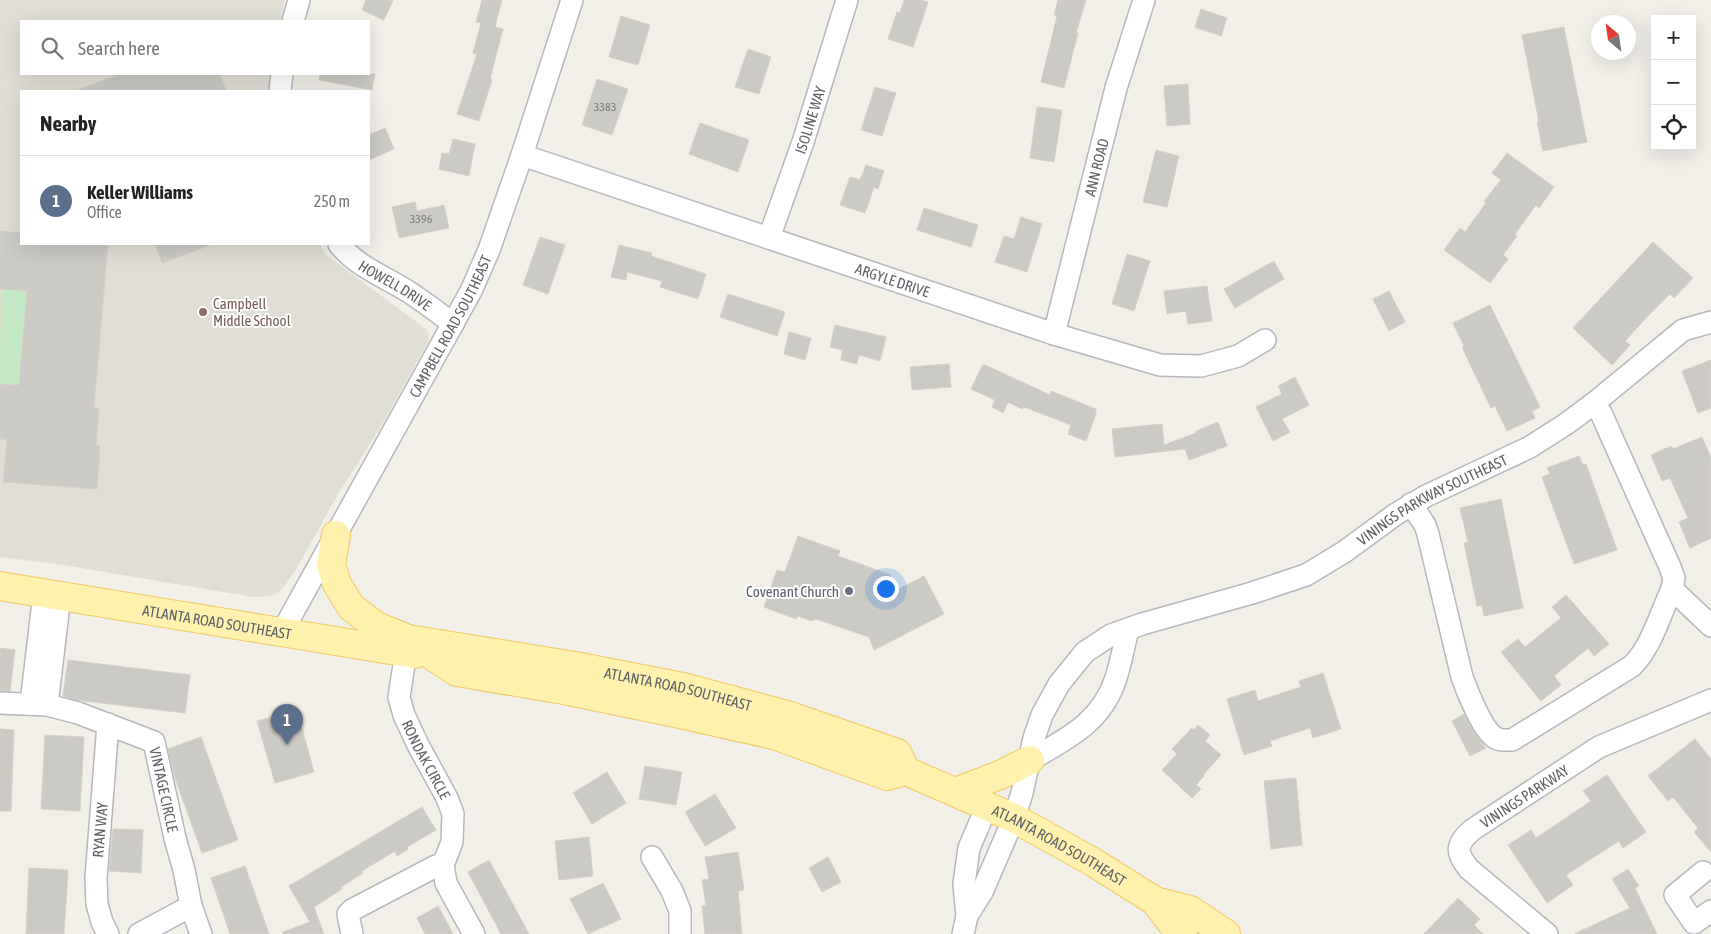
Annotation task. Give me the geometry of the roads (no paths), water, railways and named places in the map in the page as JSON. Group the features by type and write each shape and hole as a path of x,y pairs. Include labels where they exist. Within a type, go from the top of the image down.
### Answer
{"main road":[{"path":"336,534 331,565 337,584 351,607 376,626 408,639 465,648"},
{"name":"ATLANTA ROAD SOUTHEAST","path":"0,586 434,657 457,672 564,690 723,722 774,736 888,776 906,771 1014,818 1094,862 1155,901 1190,910 1226,934"},
{"name":"ATLANTA ROAD SOUTHEAST","path":"434,657 465,648 683,687 787,715 898,753 906,771"},
{"path":"955,792 1000,775 1030,760"},
{"name":"ATLANTA ROAD SOUTHEAST","path":"1155,901 1177,930 1183,934"}],"street":[{"path":"293,20 299,0"},
{"name":"CAMPBELL ROAD SOUTHEAST","path":"282,632 471,291 489,250 522,155 572,0"},
{"name":"ISOLINE WAY","path":"769,238 803,142 847,0"},
{"name":"ANN ROAD","path":"1054,334 1116,88 1144,0"},
{"path":"280,90 282,75"},
{"name":"ARGYLE DRIVE","path":"522,155 1054,334 1160,365 1201,366 1238,356 1265,340"},
{"name":"HOWELL DRIVE","path":"339,245 353,259 370,271 408,292 453,324"},
{"name":"VININGS PARKWAY SOUTHEAST","path":"965,925 982,892 1014,818 1022,793 1034,738 1042,715 1062,679 1085,652 1111,635 1158,618 1235,598 1306,575 1344,552 1411,504 1442,487 1530,447 1593,404 1683,330 1711,322"},
{"path":"1411,504 1425,525 1428,534 1462,677 1485,726 1492,736 1500,740 1512,740 1632,666 1646,648 1672,589 1674,578 1670,568 1601,413 1593,404"},
{"path":"1672,589 1711,626"},
{"path":"39,704 52,595"},
{"path":"1030,760 1083,728 1098,714 1116,678 1128,630"},
{"name":"RONDAK CIRCLE","path":"406,652 399,697 404,714 418,745 447,798 453,814 452,842 443,865"},
{"name":"VININGS PARKWAY","path":"1547,934 1469,869 1458,850 1461,840 1472,830 1599,747 1711,700"},
{"name":"VINTAGE CIRCLE","path":"0,702 39,704 78,713 154,742 191,906 201,934"},
{"name":"RYAN WAY","path":"108,724 96,878 97,904 102,922 108,934"},
{"path":"965,925 964,884 969,848 987,806"},
{"path":"652,856 672,890 680,911 680,934"},
{"path":"352,934 348,914 352,910 436,866 443,865 446,883 474,934"},
{"path":"1703,872 1675,895 1694,923 1711,911"},
{"path":"139,934 191,906"}],"place":[{"name":"Campbell Middle School","path":"203,312"},
{"name":"Covenant Church","path":"849,591"},
{"name":"Keller Williams","path":"287,745"}]}
